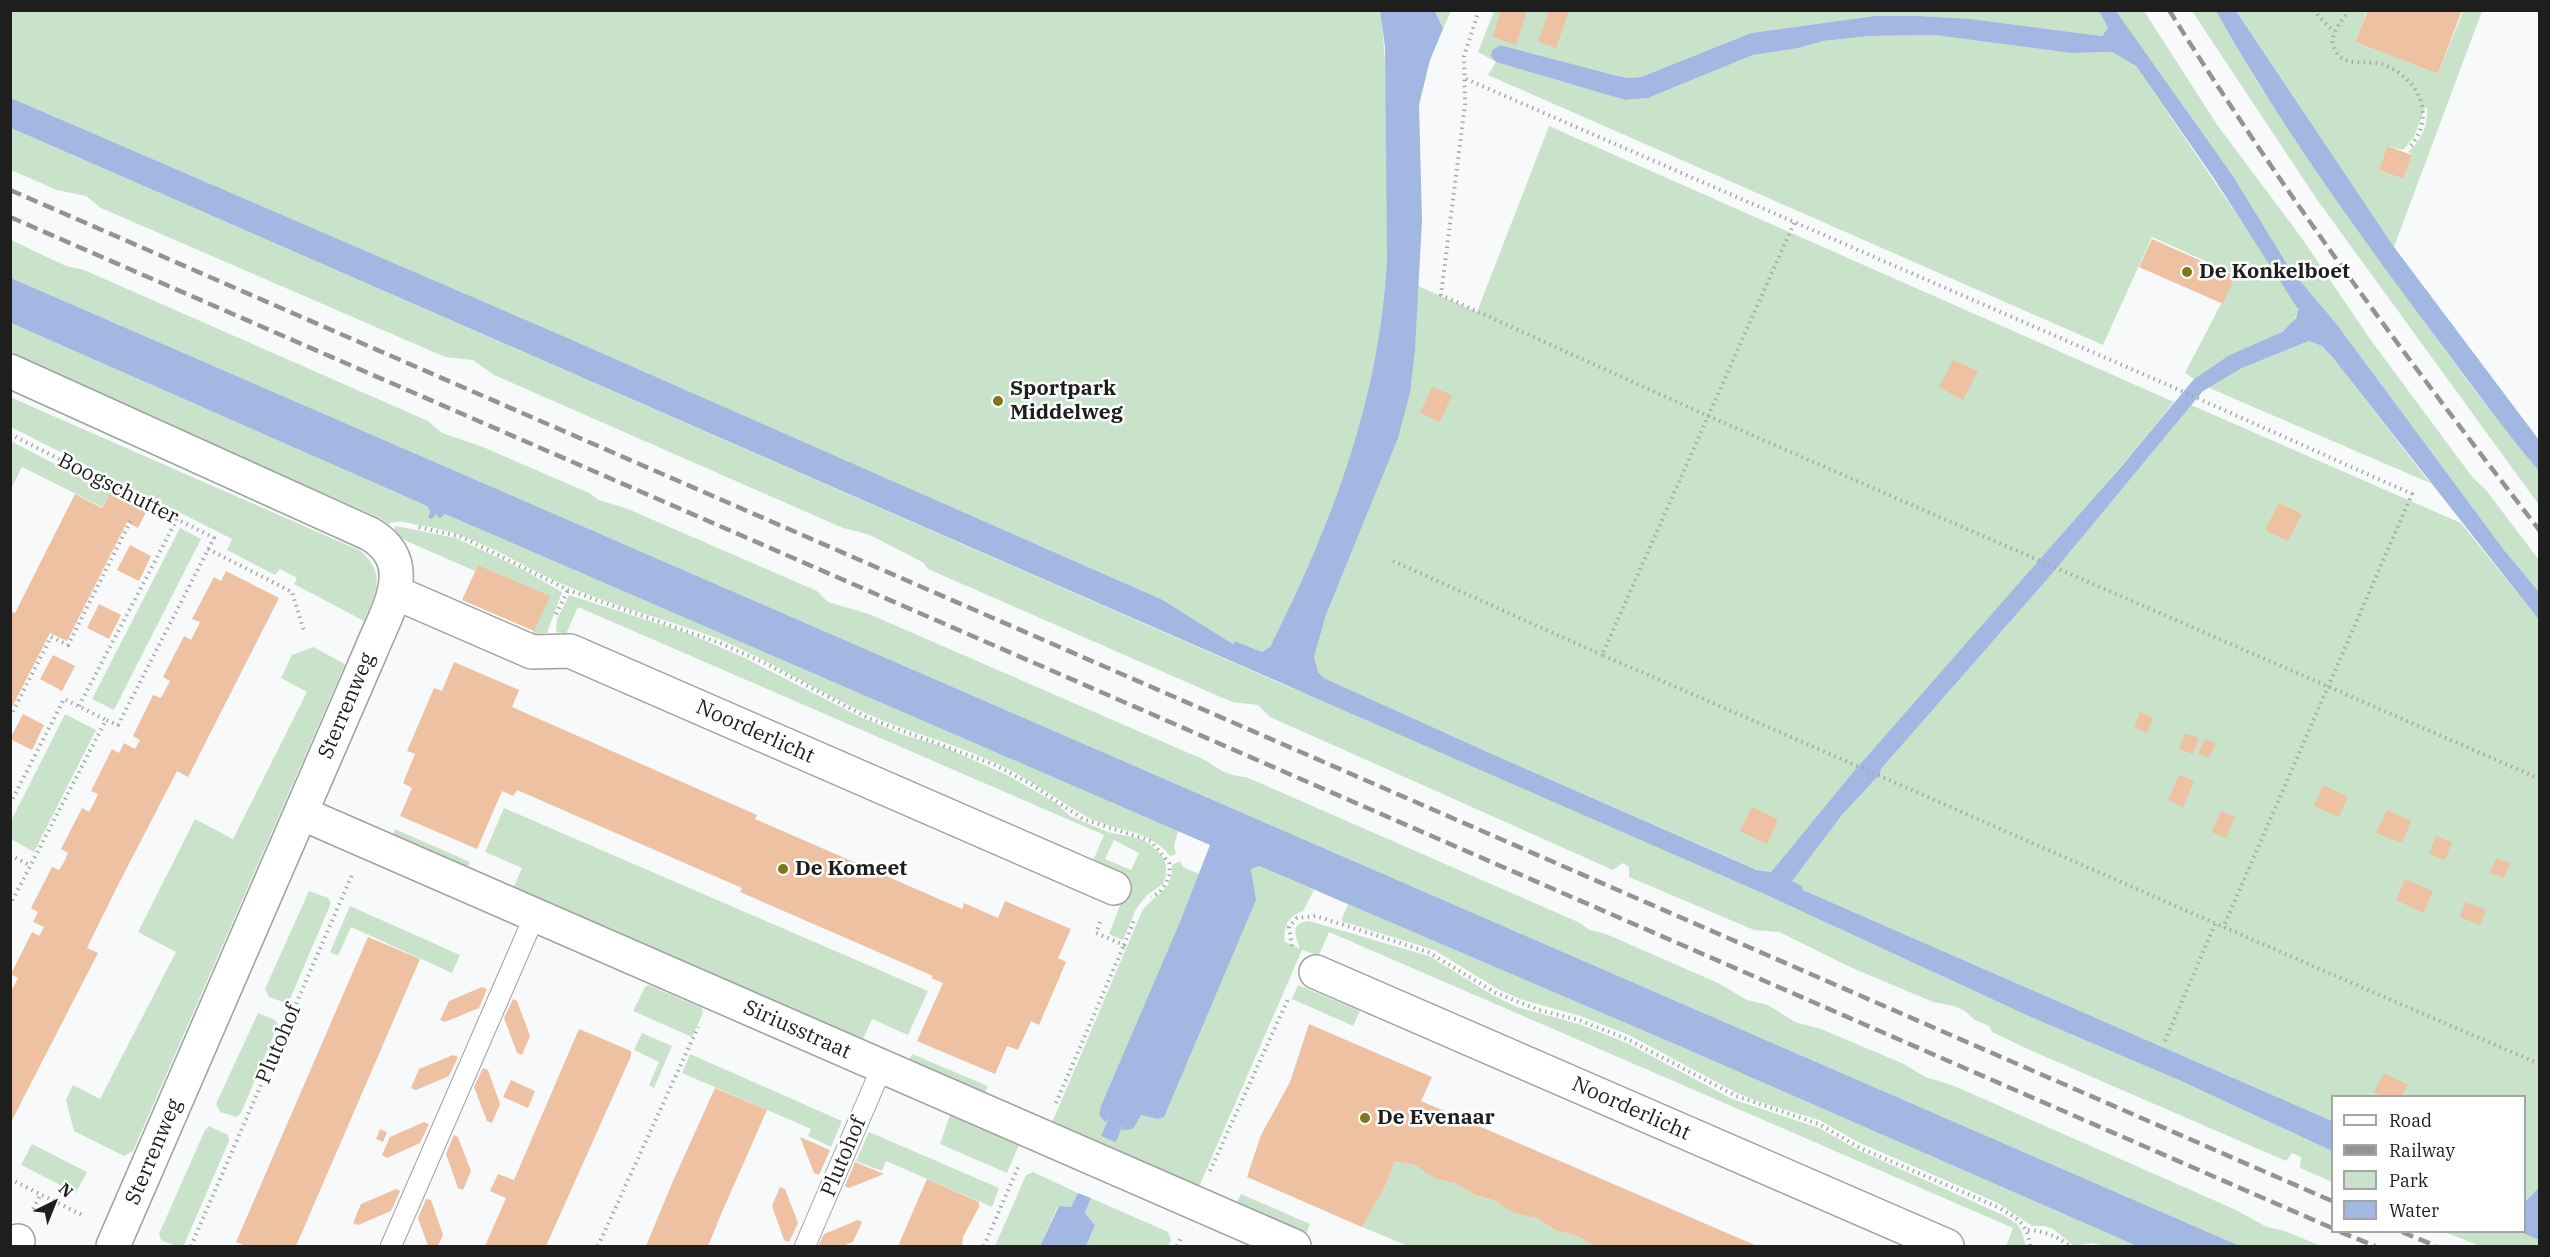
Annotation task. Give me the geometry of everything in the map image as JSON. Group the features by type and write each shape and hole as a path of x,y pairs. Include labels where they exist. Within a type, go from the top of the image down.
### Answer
{"street":[{"name":"Sterrenweg","path":"10,371 353,525 379,539 391,552 398,569 394,592 370,653 116,1240"},
{"name":"Noorderlicht","path":"394,592 532,652 570,651 1114,888"},
{"name":"Siriusstraat","path":"301,813 1294,1246"},
{"name":"Noorderlicht","path":"1301,970 1947,1246"}],"lane":[{"path":"391,1246 535,915"},
{"name":"Plutohof","path":"805,1246 882,1067"}],"path":[{"path":"1479,10 1464,56 1465,104 1441,295 1708,416 2540,779"},
{"path":"2313,10 2334,32"},
{"path":"2349,10 2334,32 2332,40 2335,51 2342,58 2354,62 2376,62 2387,66 2412,86 2425,113 2415,142 2408,148"},
{"path":"1466,78 2412,494 2223,928"},
{"path":"1602,655 1794,223"},
{"name":"Boogschutter","path":"10,434 214,538 208,549"},
{"path":"142,510 146,503"},
{"path":"10,717 51,637 68,645 132,518"},
{"path":"79,706 177,519"},
{"path":"379,539 396,524 462,537 568,590 720,643 767,664 868,718 994,765 1031,784 1083,819 1151,841 1169,863 1170,873 1160,892 1150,897"},
{"path":"10,804 64,699 118,725 208,549 292,592 304,631"},
{"path":"1392,561 2223,928 2540,1064"},
{"path":"10,905 106,720"},
{"name":"Plutohof","path":"191,1246 367,842"},
{"path":"10,855 31,866"},
{"path":"1114,888 1096,933 1124,945"},
{"path":"984,1246 1033,1132 1049,1120 1138,912"},
{"path":"1195,1204 1301,970 1290,941 1289,927 1298,918 1306,915 1400,941 1428,952 1496,993 1627,1039 1736,1096 1819,1124 1860,1148 2015,1217 2028,1230 2030,1246"},
{"path":"2165,1041 2215,924"},
{"path":"598,1246 714,993"},
{"path":"10,1179 116,1240"},
{"path":"2028,1230 2042,1231 2070,1246"}],"green space":[{"name":"Sportpark Middelweg","path":"10,11 1380,11 1386,98 1388,256 1380,338 1359,429 1328,518 1291,605 1270,647 1262,652 1235,641 1233,644 1163,600 11,98"},
{"path":"1435,11 1451,11 1443,29"},
{"path":"1494,11 2099,11 2108,28 2102,36 1971,19 1920,16 1874,16 1751,33 1641,77 1628,78 1500,45 1491,56 1497,62 1625,100 1648,98 1753,55 1799,48 1823,41 1871,36 1934,35 2071,53 2112,52 2136,66 2296,302 2297,312 2293,321 2285,329 2225,358 2194,379 2185,373 2236,275 2152,237 2103,345 1488,75 1496,62 1478,52"},
{"path":"2116,11 2144,11 2218,126 2301,237 2370,339 2473,478 2486,490 2539,560 2539,592 2504,550 2335,322 2290,269 2233,176"},
{"path":"2192,11 2216,11 2259,85 2389,273 2475,391 2539,471 2539,505 2318,201"},
{"path":"2236,11 2367,11 2355,42 2438,74 2463,11 2482,11 2394,247","holes":["2426,106 2423,131 2417,143 2408,152 2412,154 2403,179 2379,170 2387,146 2403,150 2414,137"]},
{"path":"1549,126 2174,402 2075,521 1771,872 1758,870 1492,754 1324,678 1315,666 1314,657 1326,615 1398,437 1410,392 1418,286 1477,312"},
{"path":"11,128 1289,687 1326,701 1762,893 2033,1018 2181,1081 2331,1151 2331,1182 2300,1168 2301,1157 2292,1153 2286,1161 2032,1051 1992,1032 1989,1026 1954,1006 1933,1002 1850,967 1779,932 1754,930 1629,877 1629,867 1623,863 1613,870 1270,717 1258,705 1232,702 928,569 924,563 870,535 843,528 494,375 473,360 445,357 101,208 86,196 57,190 11,170"},
{"path":"11,240 66,266 84,270 428,421 442,433 483,447 589,493 599,500 628,509 817,591 828,602 869,614 1207,761 1225,772 1246,777 1578,922 1590,930 1606,934 1718,983 1747,1000 1768,1005 1795,1022 1821,1029 1904,1064 1925,1077 1952,1085 2234,1209 2267,1227 2285,1231 2321,1246 2240,1246 11,278"},
{"path":"11,323 427,506 430,511 428,517 438,512 445,514 1178,831 1174,846 1176,854 1170,856 1150,839 1094,820 996,763 865,713 719,639 619,606 560,583 493,549 459,535 406,522 388,524 380,518 11,356"},
{"path":"2309,341 2322,346 2333,358 2430,483 2207,387 2242,368"},
{"path":"10,397 361,551 369,560 377,576 375,593 364,621 294,584 297,578 280,569 275,575 227,550 232,539 11,427"},
{"path":"2191,405 2461,523 2539,620 2539,1187 2526,1201 2526,1095 2331,1095 2331,1121 1803,890 1801,886 1791,881 1842,815 1880,774 1881,769 2050,576"},
{"path":"11,441 110,493 102,507 22,467 11,489"},
{"path":"396,526 456,538 520,568 562,592 547,633 532,634 549,596 478,565 475,571 402,539 394,529"},
{"path":"180,528 201,539 114,710 92,699"},
{"path":"569,595 687,633 743,657 860,717 904,735 944,747 1007,775 1056,803 1070,816 1108,832 1141,839 1150,844 1163,857 1166,876 1163,884 1147,895 1136,909 1123,940 1109,934 1130,879 1092,863 1104,835 578,607 566,634 556,632 557,619","holes":["1114,840 1139,853 1131,870 1105,859"]},
{"path":"313,647 345,664 133,1151 124,1156 74,1131 66,1100 73,1085 100,1099 176,952 138,932 195,819 233,839 307,692 281,678 292,655"},
{"path":"65,714 96,730 34,852 11,839 11,821"},
{"path":"504,808 928,991 908,1035 872,1019 861,1043 512,891 522,868 485,852"},
{"path":"395,829 470,862 466,871 391,838"},
{"path":"1180,861 1183,867 1199,874 1108,1117 1125,1125 1123,1129 1141,1115 1157,1119 1251,868 1259,866 1314,890 1303,911 1290,919 1285,932 1285,942 1300,949 1296,927 1309,921 1429,956 1494,996 1517,1007 1579,1024 1627,1043 1732,1099 1819,1128 1858,1150 2003,1215 2017,1224 2026,1246 2006,1246 2013,1228 1329,932 1317,960 1313,957 1314,954 1302,950 1198,1189 1051,1125 1142,911 1167,886 1172,873 1172,865"},
{"path":"309,891 328,898 331,903 290,999 283,1002 269,997 265,989"},
{"path":"1348,904 2137,1246 2103,1246 2093,1243 2074,1246 2053,1229 2032,1226 1998,1203 1860,1143 1819,1120 1737,1093 1629,1035 1580,1016 1520,999 1498,989 1434,950 1341,921"},
{"path":"350,906 460,955 452,973 351,927 338,956 330,952"},
{"path":"648,985 702,1008 703,1013 692,1037 633,1011"},
{"path":"1298,985 1360,1011 1353,1026 1292,999"},
{"path":"258,1013 275,1020 278,1025 241,1113 237,1117 220,1112 216,1104"},
{"path":"642,1033 672,1046 654,1088 649,1085 659,1062 634,1050"},
{"path":"690,1054 842,1121 831,1147 808,1136 811,1129 682,1073"},
{"path":"912,1054 988,1086 984,1095 908,1063"},
{"path":"950,1115 1019,1145 1007,1173 940,1144"},
{"path":"209,1126 228,1135 229,1141 184,1245 176,1246 161,1240 159,1234 205,1130"},
{"path":"869,1132 999,1188 992,1207 886,1161 882,1171 856,1161"},
{"path":"32,1144 87,1172 76,1193 21,1165"},
{"path":"1395,1161 1415,1165 1475,1195 1537,1218 1555,1230 1577,1236 1594,1246 1408,1246 1362,1227 1384,1189"},
{"path":"1033,1172 1078,1193 1071,1207 1058,1206 1040,1246 995,1246 1026,1175"},
{"path":"1241,1194 1310,1224 1305,1236 1235,1206"},
{"path":"1091,1198 1168,1232 1171,1240 1168,1246 1086,1246 1095,1225 1085,1213"},
{"path":"2447,1233 2522,1233 2539,1240 2539,1246 2479,1246"}],"water":[{"path":"1380,11 1435,11 1443,29 1430,60 1419,105 1422,220 1415,350 1410,393 1398,438 1326,615 1314,657 1318,672 1324,678 1492,754 1757,870 1771,872 1855,770 2120,468 2194,379 2228,356 2282,332 2296,318 2298,309 2213,177 2136,66 2112,52 2071,53 1934,35 1871,36 1823,41 1799,48 1753,55 1648,98 1625,100 1496,62 1491,56 1492,50 1500,45 1628,78 1641,77 1751,33 1874,16 1971,19 2102,36 2108,28 2099,11 2116,11 2233,176 2290,269 2335,322 2504,550 2539,592 2539,620 2333,358 2322,346 2309,341 2242,368 2203,391 2050,576 1842,815 1792,881 1802,886 1803,890 2331,1121 2331,1151 2181,1081 2033,1018 1762,893 11,128 11,98 565,337 1163,600 1233,644 1235,641 1262,652 1270,647 1293,600 1332,507 1363,411 1374,362 1383,311 1387,260 1385,47"},
{"path":"2216,11 2236,11 2394,247 2539,440 2539,471 2481,398 2343,209 2289,131"},
{"path":"11,278 2240,1246 2137,1246 1259,866 1251,869 1256,900 1164,1117 1157,1119 1141,1115 1133,1129 1122,1130 1123,1124 1116,1142 1101,1136 1109,1118 1105,1122 1099,1115 1101,1106 1180,922 1210,845 445,514 440,518 437,513 432,519 428,518 430,511 427,506 11,323"},
{"path":"2539,1187 2539,1240 2522,1233 2526,1233 2526,1201"},
{"path":"1078,1193 1091,1198 1085,1213 1095,1225 1086,1246 1040,1246 1059,1206 1071,1207"}],"building":[{"path":"1501,10 1527,10 1516,45 1493,37"},
{"path":"1549,10 1569,10 1556,48 1538,42"},
{"path":"2368,10 2462,10 2438,74 2355,42"},
{"path":"2387,146 2412,155 2403,179 2379,170"},
{"name":"De Konkelboet","path":"2152,239 2235,276 2223,304 2139,267"},
{"path":"1953,360 1978,371 1963,400 1939,387"},
{"path":"1432,387 1452,395 1440,422 1420,413"},
{"path":"110,493 146,512 138,528 127,522 67,641 50,633 10,711 10,611 15,613 75,494 102,508"},
{"path":"2279,503 2302,514 2288,541 2265,530"},
{"path":"130,545 151,556 139,581 117,570"},
{"path":"478,565 550,596 534,631 462,600"},
{"path":"226,571 279,598 188,777 177,771 116,889 87,948 98,953 10,1124 10,993 18,978 11,974 32,932 39,936 44,927 33,922 38,912 31,908 52,867 59,870 64,862 68,853 61,849 82,808 89,812 94,803 98,794 91,791 112,749 119,753 124,743 135,749 140,740 133,736 153,695 161,698 170,681 163,677 184,636 191,640 200,622 192,619 214,577 221,581"},
{"path":"99,604 121,615 109,639 87,628"},
{"path":"53,655 75,666 62,691 40,679"},
{"name":"De Komeet","path":"454,662 519,690 512,707 757,815 755,819 962,909 964,903 998,918 1005,901 1071,929 1058,958 1066,962 1039,1025 1031,1021 1018,1050 1007,1046 995,1074 917,1041 943,983 931,978 933,976 740,892 742,888 517,790 513,796 502,791 477,849 400,816 412,788 403,783 415,754 407,751 434,688 442,691"},
{"path":"2140,712 2153,718 2147,733 2134,727"},
{"path":"23,714 44,725 32,750 10,739"},
{"path":"2185,733 2199,738 2193,754 2179,749"},
{"path":"2205,739 2216,743 2209,758 2198,754"},
{"path":"2179,775 2194,781 2183,807 2168,800"},
{"path":"2323,785 2348,797 2339,817 2314,806"},
{"path":"1752,807 1778,820 1767,844 1740,831"},
{"path":"2387,810 2411,821 2402,843 2376,833"},
{"path":"2221,811 2235,817 2226,838 2212,832"},
{"path":"2436,836 2452,842 2445,860 2429,854"},
{"path":"2496,858 2510,863 2504,878 2490,873"},
{"path":"2405,879 2433,891 2423,913 2396,900"},
{"path":"2465,902 2486,910 2480,925 2460,917"},
{"path":"368,937 420,959 296,1246 246,1246 236,1242"},
{"path":"482,987 487,989 479,1008 445,1022 440,1020 449,1001"},
{"path":"513,999 517,1001 530,1036 522,1055 517,1053 504,1018"},
{"name":"De Evenaar","path":"1309,1024 1432,1077 1421,1101 1757,1246 1594,1246 1577,1236 1555,1230 1537,1218 1514,1213 1496,1201 1475,1195 1455,1183 1434,1178 1415,1165 1395,1161 1384,1189 1362,1227 1247,1177 1261,1135 1290,1082"},
{"path":"579,1029 631,1051 631,1056 546,1246 485,1246 506,1198 490,1191 498,1174 514,1180"},
{"path":"453,1055 458,1057 449,1076 416,1090 411,1088 419,1069"},
{"path":"483,1068 488,1070 500,1104 492,1123 487,1121 474,1087"},
{"path":"2384,1073 2408,1085 2403,1095 2380,1095 2374,1092"},
{"path":"511,1080 535,1091 528,1108 503,1097"},
{"path":"715,1088 767,1110 708,1246 646,1246 673,1181"},
{"path":"424,1122 429,1124 420,1143 387,1158 382,1155 390,1137"},
{"path":"380,1129 387,1132 383,1142 376,1139"},
{"path":"454,1135 458,1137 471,1171 463,1190 458,1188 446,1154"},
{"path":"800,1137 830,1150 819,1175 814,1173"},
{"path":"855,1162 884,1174 849,1188 845,1186"},
{"path":"927,1179 979,1202 979,1207 963,1237 962,1246 898,1246"},
{"path":"780,1187 785,1189 798,1223 789,1242 784,1240 772,1206"},
{"path":"396,1189 400,1191 391,1211 358,1225 353,1223 361,1204"},
{"path":"426,1199 431,1200 443,1235 438,1246 428,1246 418,1218"},
{"path":"858,1220 862,1222 853,1242 842,1246 818,1246 824,1234"}],"railway":[{"path":"2169,10 2256,144 2348,275 2540,531"},
{"path":"10,190 2331,1201"},
{"path":"10,217 2331,1228"},
{"path":"2342,1233 2375,1246"},
{"path":"2404,1233 2436,1246"}],"place":[{"name":"De Konkelboet","path":"2187,272"},
{"name":"Sportpark Middelweg","path":"998,401"},
{"name":"De Komeet","path":"783,869"},
{"name":"De Evenaar","path":"1365,1118"}]}
